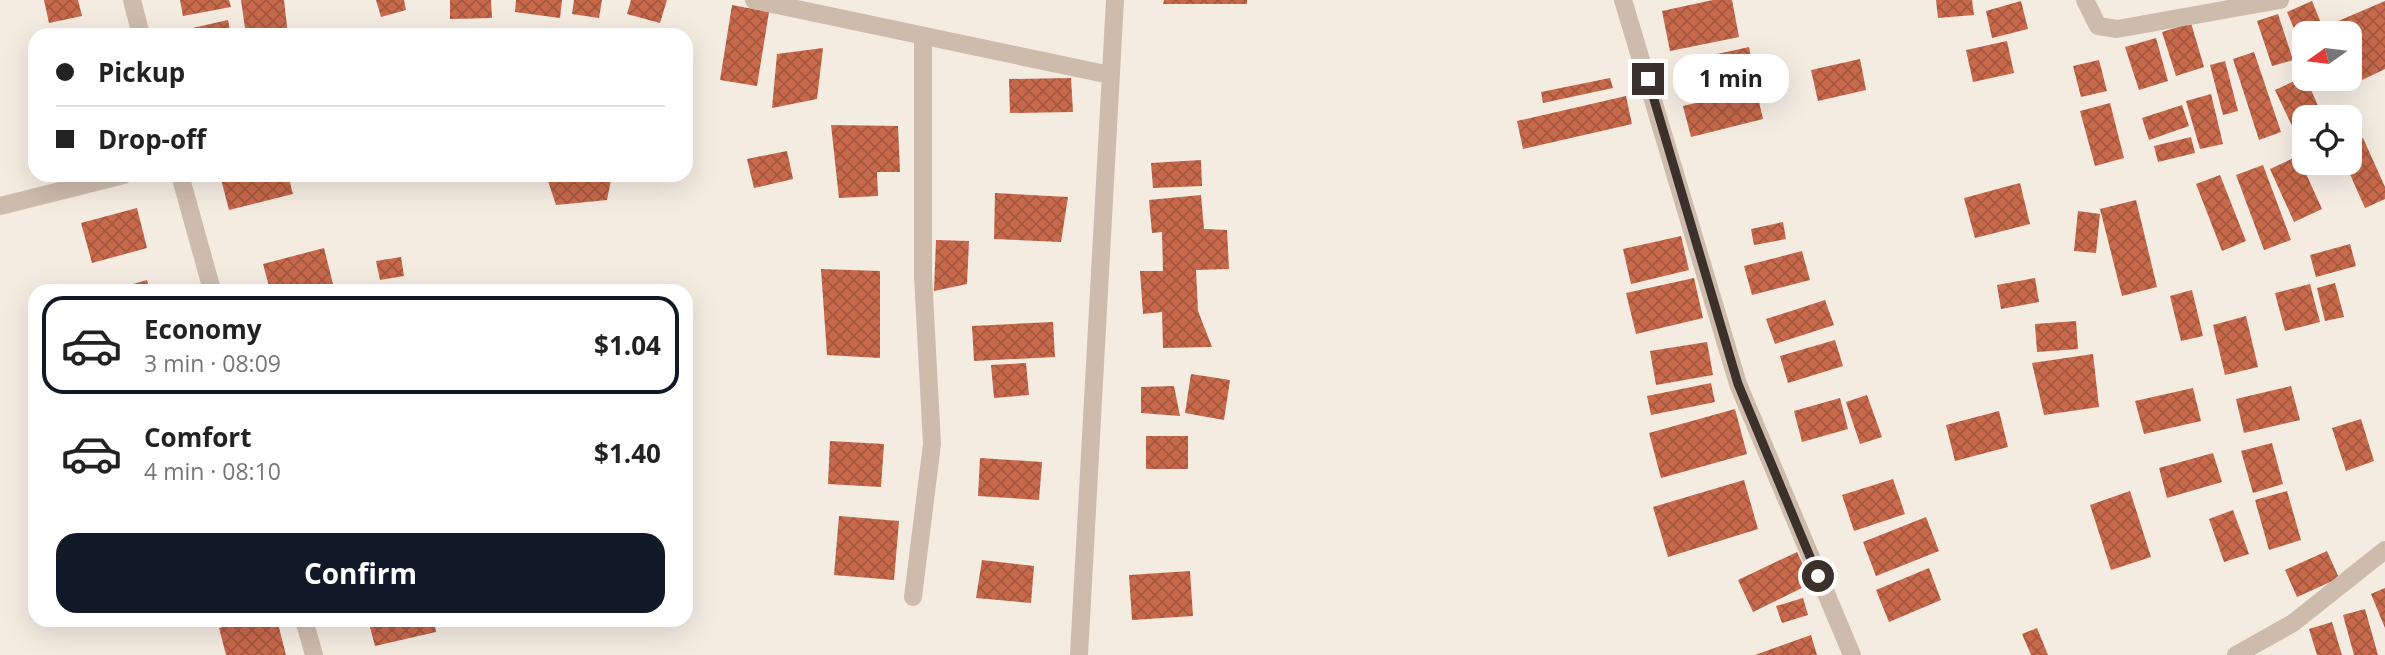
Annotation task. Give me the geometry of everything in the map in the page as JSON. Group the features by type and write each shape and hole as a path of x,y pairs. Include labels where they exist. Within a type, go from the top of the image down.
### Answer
{"street":[{"path":"132,0 139,28"},
{"path":"754,0 1110,75"},
{"path":"1079,655 1115,0"},
{"path":"1623,0 1738,384 1852,655"},
{"path":"2085,0 2098,26 2118,29 2280,0"},
{"path":"913,597 932,444 923,276 923,36"},
{"path":"0,206 96,182"},
{"path":"182,182 210,284"},
{"path":"2236,655 2293,623 2385,550"},
{"path":"306,627 314,655"}],"building":[{"path":"44,0 78,0 82,16 49,23"},
{"path":"180,0 229,0 231,7 183,16"},
{"path":"241,0 284,0 287,28 245,28"},
{"path":"376,0 404,0 406,10 381,17"},
{"path":"450,0 491,0 492,18 450,19"},
{"path":"516,0 562,0 560,18 515,12"},
{"path":"574,0 602,0 599,18 572,14"},
{"path":"631,0 667,0 660,23 627,14"},
{"path":"1164,0 1247,0 1247,4 1163,4"},
{"path":"1713,0 1732,0 1739,37 1670,51 1662,11"},
{"path":"1936,0 1972,0 1974,15 1938,18"},
{"path":"2021,1 2028,29 1992,38 1986,11"},
{"path":"2312,1 2320,21 2292,21 2292,24 2287,12"},
{"path":"2385,1 2385,69 2362,80 2362,21 2338,21"},
{"path":"732,5 769,12 757,86 720,80"},
{"path":"2278,14 2292,60 2272,66 2257,21"},
{"path":"228,20 230,28 193,28"},
{"path":"2191,23 2204,67 2176,76 2162,32"},
{"path":"2156,38 2168,81 2139,90 2125,47"},
{"path":"2007,41 2014,73 1973,82 1966,50"},
{"path":"1749,47 1756,80 1688,95 1681,62"},
{"path":"823,48 817,99 772,108 777,54"},
{"path":"2254,52 2281,132 2259,140 2233,59"},
{"path":"1860,59 1866,90 1818,101 1811,70"},
{"path":"2099,60 2107,91 2081,97 2073,66"},
{"path":"2225,61 2238,111 2223,115 2210,65"},
{"path":"1071,78 1073,112 1010,113 1009,79"},
{"path":"1610,78 1613,88 1543,103 1541,92"},
{"path":"2292,82 2292,91 2312,91 2318,105 2292,105 2292,126 2275,90"},
{"path":"1756,89 1763,119 1691,137 1683,106"},
{"path":"2211,94 2223,144 2200,149 2186,101"},
{"path":"1626,96 1632,124 1523,149 1517,121"},
{"path":"2110,103 2124,158 2095,166 2080,111"},
{"path":"2182,105 2189,126 2149,140 2142,118"},
{"path":"831,125 898,126 900,172 877,172 878,196 839,198"},
{"path":"2191,137 2195,153 2158,162 2154,146"},
{"path":"2362,138 2385,187 2385,199 2365,208 2350,175 2362,175"},
{"path":"787,151 793,179 754,188 747,159"},
{"path":"2292,159 2292,175 2307,175 2322,209 2294,222 2270,169"},
{"path":"1201,160 1202,186 1153,188 1151,163"},
{"path":"2263,165 2291,240 2264,250 2236,175"},
{"path":"2220,175 2246,241 2222,251 2196,184"},
{"path":"222,182 290,182 293,194 229,210"},
{"path":"548,182 611,182 607,200 556,205"},
{"path":"2020,183 2030,224 1975,238 1964,198"},
{"path":"995,193 1068,197 1061,242 994,239"},
{"path":"1201,195 1204,229 1227,230 1229,269 1196,270 1198,311 1212,347 1163,348 1162,312 1143,314 1140,271 1163,271 1162,232 1152,233 1149,200"},
{"path":"2136,200 2157,287 2122,296 2100,209"},
{"path":"137,208 147,248 92,263 81,223"},
{"path":"2078,211 2100,214 2096,253 2074,251"},
{"path":"1783,222 1786,239 1754,245 1751,229"},
{"path":"1681,236 1689,270 1631,284 1623,249"},
{"path":"936,240 969,241 967,284 934,291"},
{"path":"2350,244 2356,266 2316,277 2310,255"},
{"path":"324,248 333,284 268,284 263,264"},
{"path":"1802,251 1810,280 1752,295 1744,266"},
{"path":"401,257 404,276 380,280 376,261"},
{"path":"821,269 880,271 880,358 827,355"},
{"path":"1694,278 1703,318 1636,334 1626,293"},
{"path":"2035,278 2039,302 2001,309 1997,285"},
{"path":"2335,283 2344,317 2325,321 2317,288"},
{"path":"2310,284 2320,322 2285,331 2275,293"},
{"path":"2192,290 2203,336 2181,341 2170,296"},
{"path":"1825,300 1834,325 1775,344 1766,319"},
{"path":"2246,316 2258,367 2225,375 2213,325"},
{"path":"2076,321 2078,349 2037,352 2035,324"},
{"path":"1053,322 1055,357 974,361 972,326"},
{"path":"1835,340 1843,366 1788,383 1780,356"},
{"path":"1707,342 1713,375 1656,385 1650,351"},
{"path":"2093,354 2099,407 2044,415 2032,363"},
{"path":"1026,363 1029,395 994,398 991,365"},
{"path":"1191,374 1230,380 1224,420 1185,413"},
{"path":"1711,383 1715,402 1651,415 1647,396"},
{"path":"1174,386 1180,416 1141,413 1141,387"},
{"path":"2291,386 2300,420 2244,433 2236,399"},
{"path":"2193,388 2201,421 2144,434 2135,401"},
{"path":"1867,395 1882,437 1860,444 1846,402"},
{"path":"1840,398 1848,429 1802,442 1794,411"},
{"path":"1735,409 1747,454 1661,478 1649,433"},
{"path":"1999,411 2008,447 1955,461 1946,425"},
{"path":"2361,419 2374,461 2346,471 2332,428"},
{"path":"1146,436 1188,436 1188,469 1146,469"},
{"path":"830,441 884,444 881,487 828,484"},
{"path":"2272,443 2283,484 2253,493 2241,451"},
{"path":"2213,453 2222,482 2167,498 2159,468"},
{"path":"980,458 1042,462 1039,500 978,496"},
{"path":"1893,479 1905,514 1854,531 1842,495"},
{"path":"1744,480 1758,529 1668,557 1653,507"},
{"path":"2130,491 2151,557 2111,570 2090,505"},
{"path":"2287,491 2301,540 2269,550 2255,500"},
{"path":"2233,510 2249,554 2224,562 2209,519"},
{"path":"839,516 899,521 894,580 834,575"},
{"path":"1926,517 1939,551 1876,576 1863,542"},
{"path":"2327,551 2339,578 2297,597 2285,570"},
{"path":"1797,552 1812,583 1753,612 1738,580"},
{"path":"982,560 1034,566 1031,603 976,598"},
{"path":"1929,568 1941,600 1889,622 1876,590"},
{"path":"1190,571 1193,616 1132,620 1129,575"},
{"path":"2385,588 2385,628 2371,594"},
{"path":"1803,598 1808,615 1782,623 1776,606"},
{"path":"2365,609 2378,655 2354,655 2343,615"},
{"path":"2332,622 2342,655 2317,655 2309,629"},
{"path":"279,627 286,655 226,655 219,628"},
{"path":"370,627 435,627 436,632 375,646"},
{"path":"2037,628 2048,655 2031,655 2022,634"},
{"path":"1811,635 1817,655 1755,655"}],"route":[{"path":"1648,79 1738,384 1818,576"}]}
